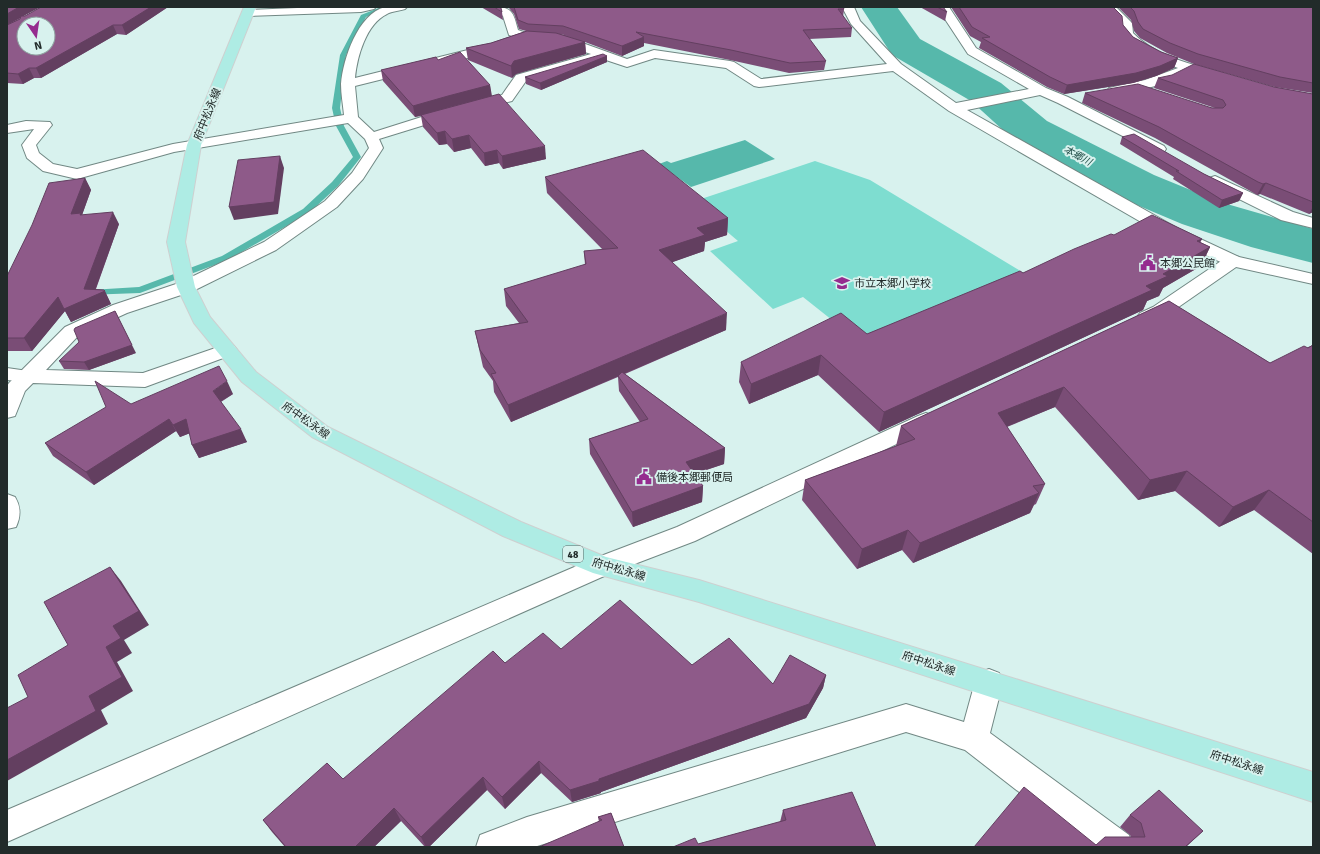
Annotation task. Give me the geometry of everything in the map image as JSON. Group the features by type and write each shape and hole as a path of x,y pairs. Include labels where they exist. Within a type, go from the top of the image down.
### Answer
{"main road":[{"name":"府中松永線","path":"249,10 194,145 176,242 186,287 201,319 249,377 320,432 512,529 602,566 699,590 1313,787"}],"street":[{"path":"249,10 374,9 401,7"},
{"path":"498,7 508,14 513,32 527,37 559,39 627,63 654,54 730,65 759,83 896,68"},
{"path":"848,7 855,22 896,68 954,108 1173,233 1233,261 1313,279"},
{"path":"943,7 972,51 1036,92 1063,100 1148,142 1168,154"},
{"path":"1108,7 1126,23 1127,33 1135,42 1162,57 1189,68 1232,80"},
{"path":"7,411 16,388 72,331 120,309 186,287 270,246 331,204 358,176 376,148 371,137 351,118 348,84 353,54 368,25 374,9"},
{"path":"348,84 488,50 527,37"},
{"path":"371,137 456,111 507,98 521,78 602,55"},
{"path":"1099,94 1135,88 1162,80 1189,68"},
{"path":"1135,88 1156,95"},
{"path":"954,108 1036,92"},
{"path":"1063,100 1085,96"},
{"path":"7,129 26,125 45,125 29,145 32,155 48,168 77,174 173,148 351,118"},
{"path":"1200,174 1287,216 1313,223"},
{"path":"1132,324 1160,311 1233,261"},
{"path":"28,376 145,380 227,350"},
{"path":"7,826 602,566 686,534 945,413"},
{"path":"7,503 7,520"},
{"path":"974,739 989,682"},
{"path":"492,847 528,833 906,718 974,739 1117,847"}],"lane":[{"path":"7,374 28,376"}],"shaded area":[{"path":"745,140 775,159 691,187 659,164 667,161 671,163"},
{"path":"815,161 870,180 1027,275 861,343 803,297 773,309 710,251 738,241 692,202"}],"building":[{"path":"7,7 19,7 7,14"},
{"path":"41,7 151,7 122,25 113,25 36,68 29,68 18,74 7,73 7,25 16,21 16,56 56,56 56,16 25,16"},
{"path":"494,7 501,8 502,12"},
{"path":"514,7 843,7 844,9 838,9 852,28 803,30 826,61 790,63 636,32 644,37 622,46 563,26 528,24 518,20"},
{"path":"937,7 943,7 947,12"},
{"path":"959,7 1113,7 1122,16 1123,25 1133,37 1161,52 1178,58 1160,66 1136,73 1067,85 1050,77 982,38 990,37 972,27"},
{"path":"1130,7 1313,7 1313,83 1280,77 1198,54 1170,43 1143,29 1138,22 1134,11"},
{"path":"527,31 556,33 585,42 514,61 511,66 466,48 491,43"},
{"path":"460,52 490,85 413,106 381,70 436,57 438,60"},
{"path":"603,54 607,56 540,83 525,77"},
{"path":"1194,64 1274,87 1313,94 1313,202 1266,183 1263,184 1258,182 1159,127 1085,93 1138,84 1212,108 1223,108 1226,105 1223,100 1158,78 1172,75"},
{"path":"499,94 545,146 502,156 497,150 484,153 469,135 452,139 445,131 437,133 421,115"},
{"path":"1134,134 1204,174 1243,193 1222,200 1176,171 1179,171 1122,137"},
{"path":"643,150 728,218 697,228 705,235 659,250 727,313 508,405 491,374 496,373 480,350 475,331 528,322 504,289 586,264 584,251 618,248 545,177"},
{"path":"280,156 274,202 229,207 238,160"},
{"path":"85,178 71,214 81,213 80,215 113,212 84,289 105,291 64,309 58,297 24,338 7,338 7,276 32,225 49,183"},
{"path":"1152,215 1202,239 1197,241 1210,247 1163,274 1168,276 1146,286 1152,290 884,412 821,355 751,384 741,362 841,313 867,334 1020,271 1023,273 1074,249 1111,234 1114,235"},
{"path":"1169,301 1270,363 1304,346 1308,348 1313,345 1313,522 1269,490 1233,507 1187,471 1150,480 1064,387 998,413 1045,484 1033,486 1039,493 920,543 908,530 862,549 805,480 915,439 901,426"},
{"path":"115,311 132,345 84,362 59,361 79,342 74,330 75,328"},
{"path":"219,366 227,381 213,391 241,429 192,445 186,419 173,425 169,419 86,472 45,443 106,407 95,381 131,404"},
{"path":"622,372 725,448 686,462 703,486 632,512 589,439 648,419 618,376"},
{"path":"110,567 139,611 113,626 121,638 106,647 122,677 89,696 96,711 7,760 7,708 28,697 18,675 68,645 44,602"},
{"path":"620,600 692,665 729,638 773,684 790,655 826,675 809,704 599,779 599,781 570,790 539,761 502,797 483,777 421,837 394,808 355,847 286,847 263,820 327,763 343,779 493,651 505,663 543,633 561,649"},
{"path":"1024,787 1096,845 1105,837 1145,837 1141,823 1130,815 1159,790 1203,831 1185,847 974,847"},
{"path":"852,792 876,847 673,847 695,838 698,844 786,820 783,810"},
{"path":"611,813 624,847 539,847 602,820 598,817"}],"waterway":[{"path":"90,293 140,290 225,258 306,211 335,184 357,157 340,126 336,108 343,55 363,16 386,7"},
{"name":"本郷川","path":"879,7 906,47 986,92 1031,131 1136,186 1201,213 1270,235 1313,246"}],"place":[{"name":"本郷公民館","path":"1148,263"},
{"name":"市立本郷小学校","path":"842,283"},
{"name":"備後本郷郵便局","path":"644,477"}]}
